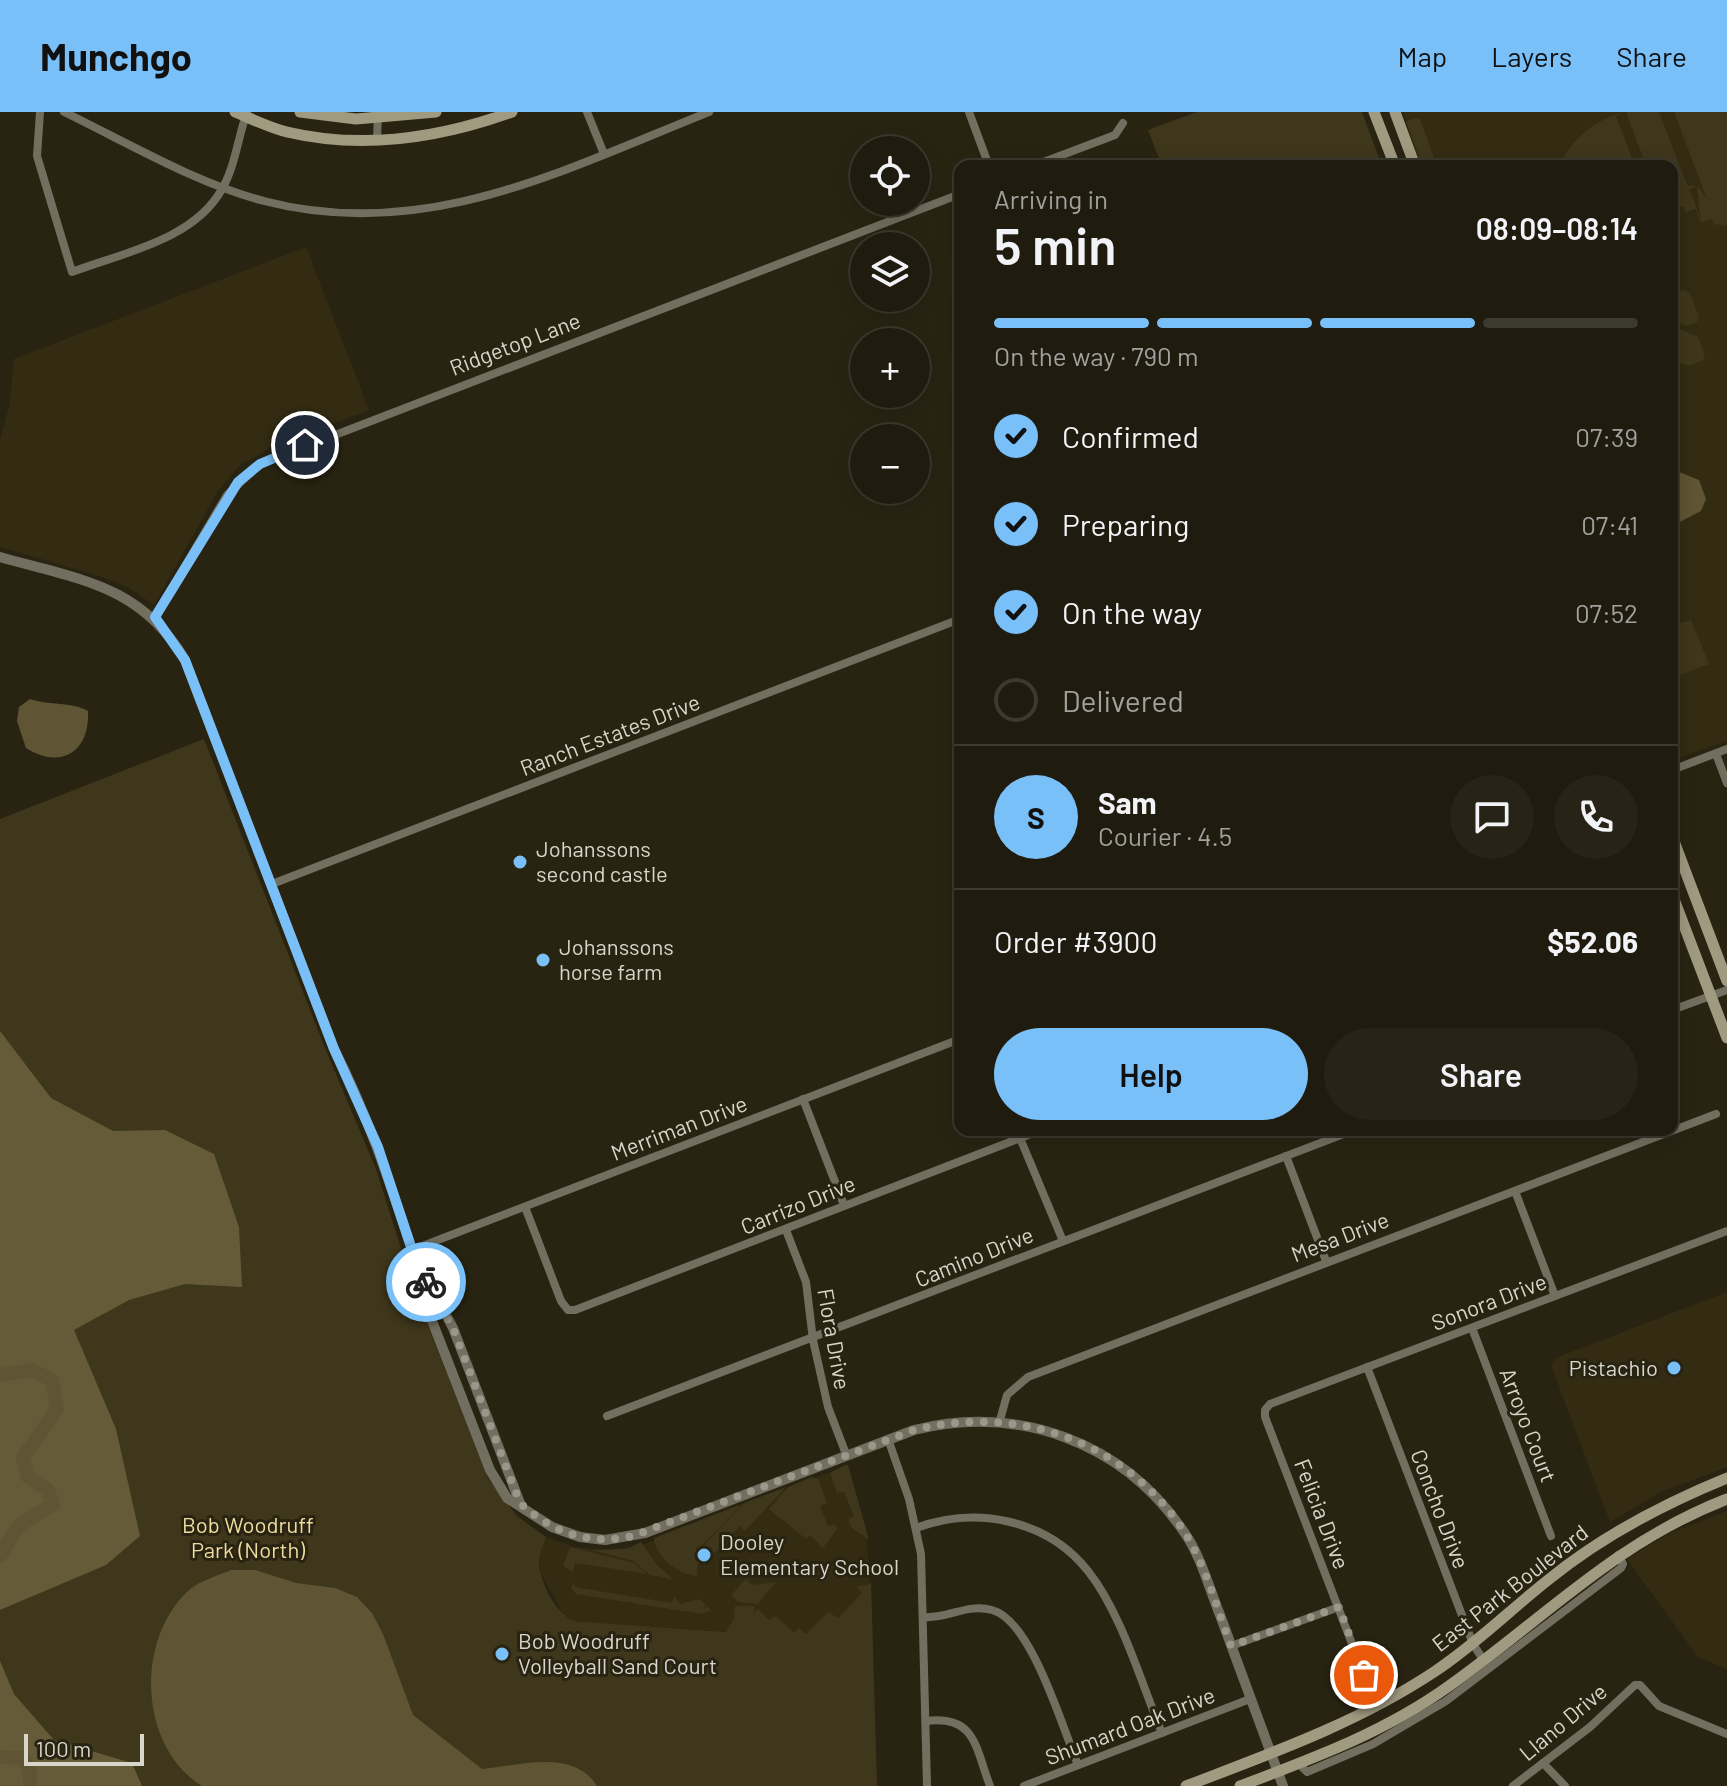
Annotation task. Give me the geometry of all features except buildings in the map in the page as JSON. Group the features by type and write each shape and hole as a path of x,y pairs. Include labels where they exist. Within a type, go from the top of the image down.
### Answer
{"main road":[{"path":"300,112 356,119 436,112"},
{"path":"243,113 301,135 377,139 421,138 512,112"},
{"path":"1374,112 1393,160"},
{"path":"1395,112 1413,160"},
{"path":"1678,852 1727,981"},
{"path":"1678,910 1727,1038"},
{"name":"East Park Boulevard","path":"1186,1786 1312,1739 1370,1710 1473,1644 1578,1557 1680,1497 1727,1478"},
{"path":"1680,1497 1689,1515"},
{"name":"East Park Boulevard","path":"1240,1786 1258,1783 1300,1765 1405,1715 1484,1661 1539,1613 1618,1555 1689,1515 1727,1499"}],"street":[{"path":"40,112 37,156 72,272 178,231 201,217 223,188 243,113"},
{"path":"64,112 223,188 301,209 372,214 424,211 505,192 709,112"},
{"path":"587,112 604,154"},
{"path":"969,112 987,160"},
{"path":"377,115 377,139"},
{"path":"1049,160 1115,135 1123,123"},
{"name":"Ridgetop Lane","path":"155,617 227,495 260,464 954,196"},
{"path":"0,557 101,587 155,617 185,660 334,1049 356,1090 383,1160 421,1277 436,1295 453,1328 520,1503"},
{"name":"Ranch Estates Drive","path":"272,884 954,621"},
{"path":"1678,768 1727,749"},
{"path":"1716,754 1727,783"},
{"path":"1678,1008 1727,990"},
{"name":"Merriman Drive","path":"412,1250 954,1041"},
{"path":"803,1099 844,1205"},
{"name":"Mesa Drive","path":"1678,1129 1716,1114"},
{"name":"Carrizo Drive","path":"525,1207 561,1301 568,1310 582,1308 1025,1136"},
{"name":"Camino Drive","path":"607,1416 813,1340 1338,1136"},
{"name":"Mesa Drive","path":"1000,1420 1007,1395 1028,1377 1659,1136"},
{"path":"1020,1138 1063,1241"},
{"path":"1286,1156 1326,1261"},
{"path":"1515,1191 1555,1296"},
{"name":"Flora Drive","path":"786,1230 806,1282 813,1340 828,1407 846,1454"},
{"name":"Sonora Drive","path":"1265,1410 1270,1404 1727,1231"},
{"path":"421,1277 420,1290 490,1470 507,1498 520,1503 541,1521 566,1534 592,1539 620,1539 645,1533 846,1454 945,1422 1000,1420 1078,1440 1148,1488 1186,1534 1283,1786"},
{"name":"Arroyo Court","path":"1472,1328 1551,1536"},
{"name":"Concho Drive","path":"1367,1367 1473,1644 1484,1661"},
{"name":"Felicia Drive","path":"1265,1410 1265,1417 1364,1675"},
{"path":"888,1439 916,1528 924,1617 927,1786"},
{"path":"916,1528 950,1518 992,1517 1033,1530 1068,1553 1087,1569 1102,1591 1162,1733"},
{"name":"East Park Boulevard","path":"1300,1765 1304,1771 1313,1771 1335,1762 1412,1722 1471,1685 1561,1610 1621,1568 1623,1564 1618,1555"},
{"path":"1231,1646 1339,1607"},
{"path":"924,1617 979,1608 1005,1616 1015,1624 1028,1644 1078,1765"},
{"name":"Llano Drive","path":"1513,1786 1590,1727 1635,1685 1659,1706 1727,1734"},
{"name":"Shumard Oak Drive","path":"1026,1786 1250,1699"},
{"path":"926,1721 947,1719 963,1725 971,1736 990,1786"},
{"path":"1543,1763 1565,1786"}],"shaded area":[{"path":"1403,112 1727,112 1727,741 1678,758 1678,160 1421,160"},
{"path":"306,247 369,410 270,448 240,465 218,491 154,605 128,587 0,547 0,440 10,403 14,359"},
{"path":"1678,472 1699,480 1706,499 1701,511 1678,523"},
{"path":"30,699 88,711 84,737 78,747 62,757 39,754 26,748 17,721 19,707"},
{"path":"0,1031 51,1098 113,1131 165,1130 214,1154 239,1227 242,1287 185,1284 129,1300 74,1330 116,1429 140,1536 106,1565 0,1610"},
{"path":"1727,1292 1727,1467 1661,1492 1610,1522 1551,1365 1558,1357"},
{"name":"Dooley Elementary School","path":"846,1466 866,1530 873,1634 801,1637 573,1621 564,1616 542,1575 539,1559 546,1537 574,1547 604,1550 639,1546"},
{"path":"1727,1511 1727,1669 1698,1657 1627,1559 1670,1533"},
{"path":"231,1570 255,1570 296,1583 335,1588 357,1597 372,1613 383,1634 413,1715 482,1769 528,1763 560,1763 587,1774 597,1786 202,1786 181,1769 166,1746 156,1721 151,1693 152,1665 170,1613 187,1592"},
{"path":"0,1661 14,1694 54,1740 132,1763 142,1786 0,1786"}],"green space":[{"path":"1197,112 1362,112 1380,160 1160,160 1148,130"},
{"path":"1624,112 1616,116 1633,160 1563,160 1585,132 1603,120"},
{"path":"1626,112 1659,112 1677,160 1644,160"},
{"path":"1674,112 1727,112 1727,226 1714,224 1712,219 1701,223 1697,186 1707,199"},
{"path":"1420,119 1435,160 1420,160 1406,122"},
{"path":"1678,162 1687,185 1696,186 1689,190 1697,210 1700,224 1696,209 1686,212 1683,206 1678,208"},
{"path":"1678,292 1690,293 1699,317 1697,322 1687,326 1678,322"},
{"path":"1678,329 1698,337 1705,356 1702,361 1688,366 1678,362"},
{"path":"1691,620 1709,664 1678,676 1678,624"},
{"name":"Bob Woodruff Park (North)","path":"204,739 325,1048 376,1169 414,1290 488,1478 517,1516 546,1537 539,1559 540,1570 555,1604 573,1621 726,1632 734,1618 735,1606 755,1606 753,1614 758,1609 769,1620 776,1616 794,1633 799,1628 806,1634 828,1612 838,1618 862,1593 856,1587 870,1584 871,1581 877,1786 0,1786 0,819"},
{"path":"848,1465 869,1540 852,1528 848,1520 854,1516 844,1492 837,1493 830,1473"},
{"path":"812,1477 818,1479 827,1503 820,1506 828,1526 835,1524 837,1529 823,1548 810,1535 806,1539 769,1509 788,1487"},
{"path":"786,1487 745,1531 740,1526 715,1553 712,1551 697,1564 706,1543 744,1503"},
{"path":"742,1504 699,1549 697,1576 676,1569 663,1558 655,1545 654,1538"},
{"path":"641,1542 657,1565 673,1579 650,1575 633,1561 592,1550 627,1549"},
{"path":"570,1547 634,1563 647,1574 575,1563 573,1572 563,1566"},
{"path":"746,1579 752,1585 776,1582 758,1604 738,1602 731,1595"},
{"path":"574,1581 575,1587 672,1603 674,1596 680,1604 700,1599 706,1604 703,1609 707,1606 711,1610 702,1614 576,1594 571,1588"}],"waterway":[{"path":"0,1375 32,1370 52,1380 57,1409 23,1458 27,1476 48,1490 53,1504 18,1526 0,1556"},
{"path":"0,1757 23,1758 30,1770 30,1786"}],"way so far":[{"path":"426,1282 453,1328 517,1488 520,1503 541,1521 566,1534 605,1540 645,1533 914,1430 945,1422 1000,1420 1078,1440 1148,1488 1186,1534 1231,1646 1339,1607 1364,1675"}],"place":[{"name":"Johanssons second castle","path":"520,862"},
{"name":"Johanssons horse farm","path":"543,960"},
{"name":"Pistachio","path":"1674,1368"},
{"name":"Dooley Elementary School","path":"704,1555"},
{"name":"Bob Woodruff Volleyball Sand Court","path":"502,1654"}],"route":[{"path":"305,445 260,464 238,482 227,495 155,617 185,660 334,1049 368,1120 396,1195 421,1277 426,1282"}]}
